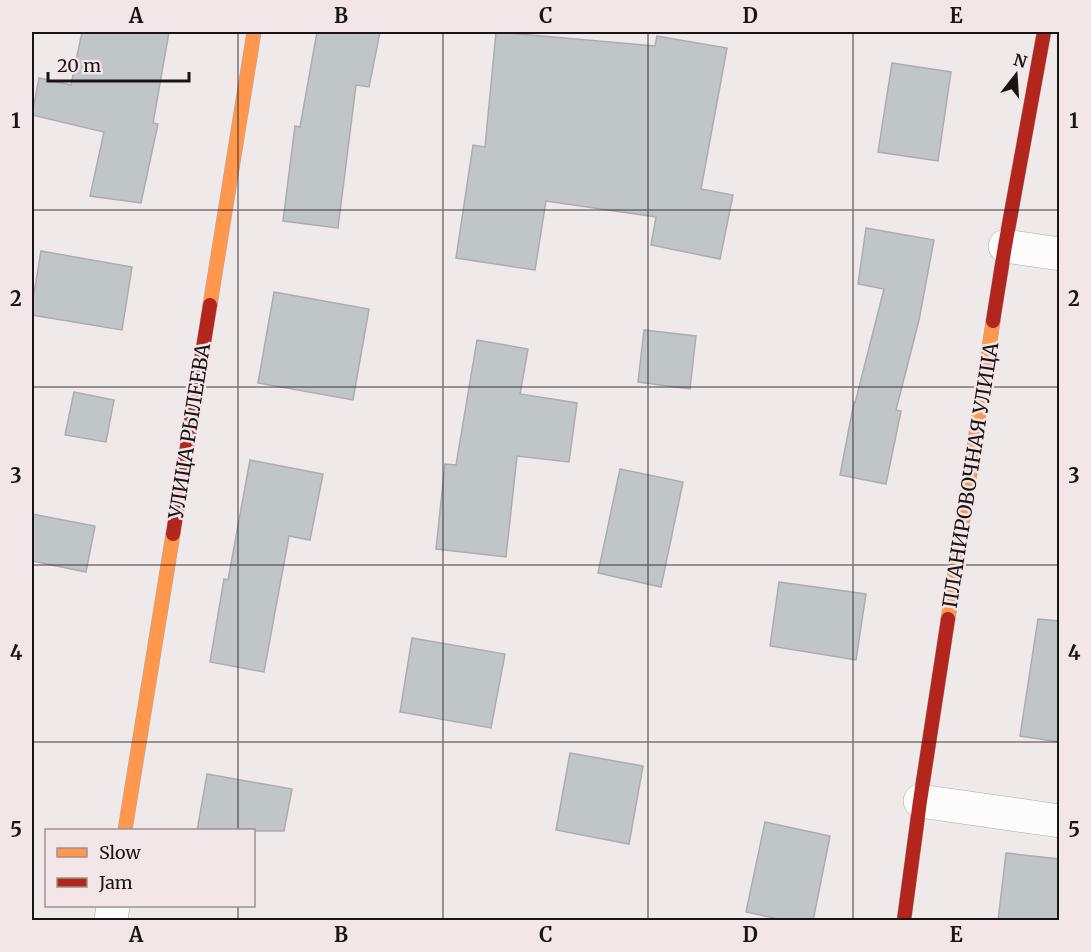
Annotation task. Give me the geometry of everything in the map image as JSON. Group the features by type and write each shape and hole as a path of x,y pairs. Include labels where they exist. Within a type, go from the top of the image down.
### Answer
{"street":[{"name":"УЛИЦА РЫЛЕЕВА","path":"125,829 254,32"},
{"name":"ПЛАНИРОВОЧНАЯ УЛИЦА","path":"904,921 920,801 1005,246 1044,32"},
{"path":"1005,246 1059,254"},
{"path":"920,801 1059,821"}],"building":[{"path":"82,32 169,32 153,123 158,124 141,203 90,196 104,132 32,115 39,78 71,85"},
{"path":"317,32 380,32 369,87 356,85 338,228 283,221 295,126 300,127"},
{"path":"496,32 655,46 657,36 727,48 701,189 733,195 720,259 651,245 656,217 546,201 535,270 456,258 473,145 485,147"},
{"path":"892,63 951,72 938,161 878,152"},
{"path":"866,228 934,240 919,320 896,410 901,411 886,484 840,475 854,402 884,289 858,284"},
{"path":"41,251 132,267 122,330 32,315"},
{"path":"274,292 369,309 353,400 258,383"},
{"path":"644,330 696,336 690,389 638,382"},
{"path":"477,340 528,349 520,394 577,403 569,462 517,456 506,557 436,549 445,464 456,465"},
{"path":"74,392 114,400 106,442 65,435"},
{"path":"250,460 323,474 310,540 289,536 264,672 210,662 224,579 228,580"},
{"path":"620,469 683,482 661,587 598,573"},
{"path":"32,514 95,526 86,572 32,561"},
{"path":"779,582 866,594 856,660 770,646"},
{"path":"1038,619 1059,621 1059,742 1020,736"},
{"path":"412,638 505,654 491,728 400,712"},
{"path":"570,753 643,766 629,844 556,830"},
{"path":"207,774 292,789 284,831 197,829"},
{"path":"765,822 830,836 813,921 788,921 746,912"},
{"path":"1006,853 1059,859 1059,921 998,921"}],"traffic: slow":[{"path":"210,305 254,32"},
{"path":"948,619 993,321"},
{"path":"125,829 173,534"}],"traffic: jam":[{"path":"993,321 1044,32"},
{"path":"173,534 210,305"},
{"path":"904,920 948,619"}]}
